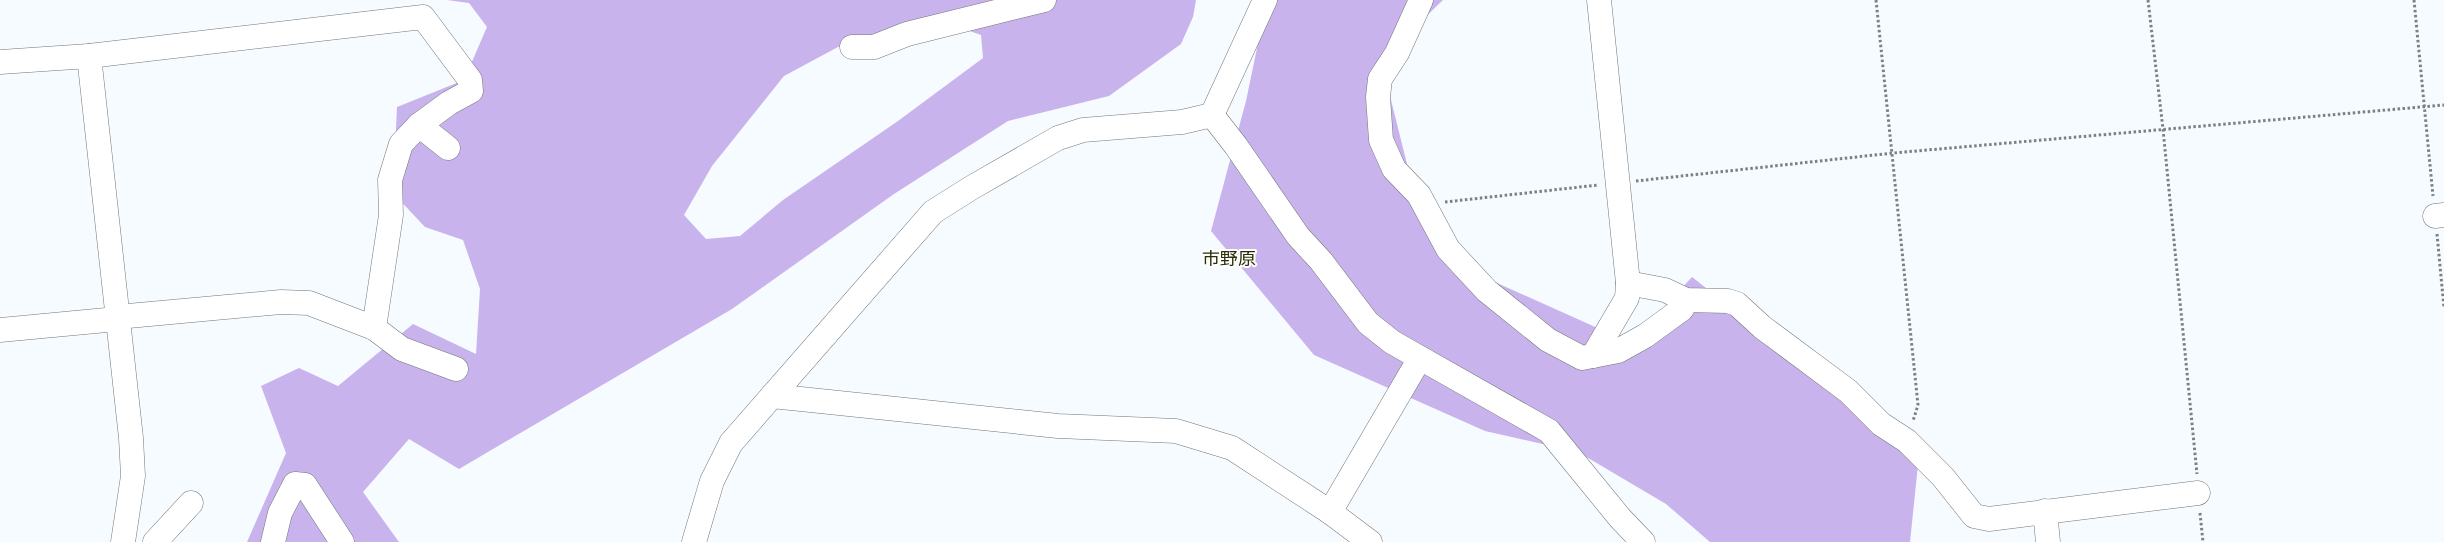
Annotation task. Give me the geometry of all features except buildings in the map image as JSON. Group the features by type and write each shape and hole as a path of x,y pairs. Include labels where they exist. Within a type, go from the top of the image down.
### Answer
{"street":[{"path":"852,47 874,47 907,34 1044,0"},
{"path":"1212,115 1264,0"},
{"path":"1420,0 1397,53 1380,79 1378,97 1381,140 1394,169 1419,195 1448,249 1487,291 1548,340 1582,358 1618,351 1646,336 1682,309 1686,300"},
{"path":"1592,356 1627,298 1628,283 1599,0"},
{"path":"0,62 90,56 423,17 470,80 472,92 449,103 419,125 401,144 390,180 391,215 374,328"},
{"path":"90,56 133,476 124,542"},
{"path":"1212,115 1236,146 1298,236 1321,261 1368,323 1392,342 1548,431 1620,518 1643,542"},
{"path":"694,542 712,481 731,444 933,212 1058,138 1083,130 1182,122 1212,115"},
{"path":"419,125 448,148"},
{"path":"1628,283 1665,290 1686,300 1728,301 1737,304 1762,328 1848,391 1881,424 1907,441 1943,478 1974,516 1989,519 2198,494"},
{"path":"0,330 271,303 309,303 374,328 402,349 456,369"},
{"path":"1330,512 1420,358"},
{"path":"772,396 1058,426 1176,431 1232,448 1330,512 1370,542"},
{"path":"273,542 280,512 295,484 305,485 342,542"},
{"path":"155,542 191,503"},
{"path":"2045,511 2048,542"}],"path":[{"path":"1876,0 1918,405 1907,441"},
{"path":"2148,0 2164,129 2203,542"},
{"path":"2414,0 2424,106"},
{"path":"1439,203 1893,152 2444,105"}],"shaded area":[{"path":"447,0 1196,0 1193,17 1181,44 1109,96 1008,121 894,194 732,309 459,469 409,439 363,492 399,542 247,542 286,453 261,386 299,368 338,386 413,324 476,354 480,289 463,240 425,227 393,193 397,107 464,80 487,27 469,3","holes":["936,19 981,35 983,58 898,121 783,200 740,236 706,239 684,215 712,166 784,76 838,47"]},
{"path":"1267,0 1443,0 1381,60 1417,204 1488,279 1631,343 1692,277 1919,455 1910,542 1710,542 1666,504 1578,452 1485,431 1314,355 1211,231 1246,101"}],"district":[{"name":"市野原","path":"1229,259"}]}
